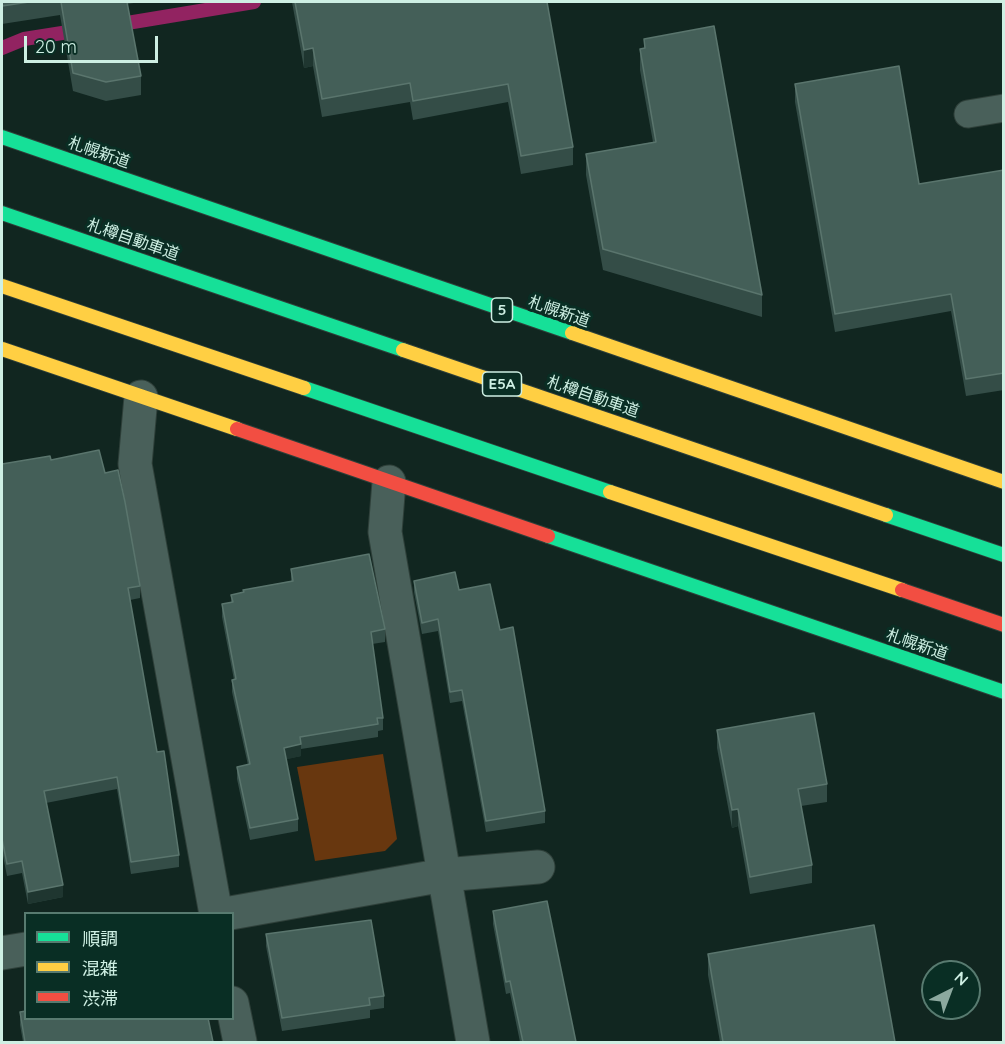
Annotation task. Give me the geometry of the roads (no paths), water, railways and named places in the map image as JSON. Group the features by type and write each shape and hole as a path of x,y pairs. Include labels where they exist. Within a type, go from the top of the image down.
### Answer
{"highway":[{"name":"札幌新道","path":"2,137 1004,482"},
{"name":"札樽自動車道","path":"2,213 1004,555"},
{"path":"2,286 1004,625"},
{"name":"札幌新道","path":"2,349 1004,692"}],"street":[{"path":"141,397 135,464 216,912"},
{"path":"388,482 385,532 473,1042"},
{"path":"234,912 444,875 538,867"},
{"path":"2,953 24,949"},
{"path":"234,1013 240,1042"}],"lane":[{"path":"968,114 1004,108"}],"waterway":[{"path":"115,25 254,2"},
{"path":"2,48 24,39 81,30"}]}
